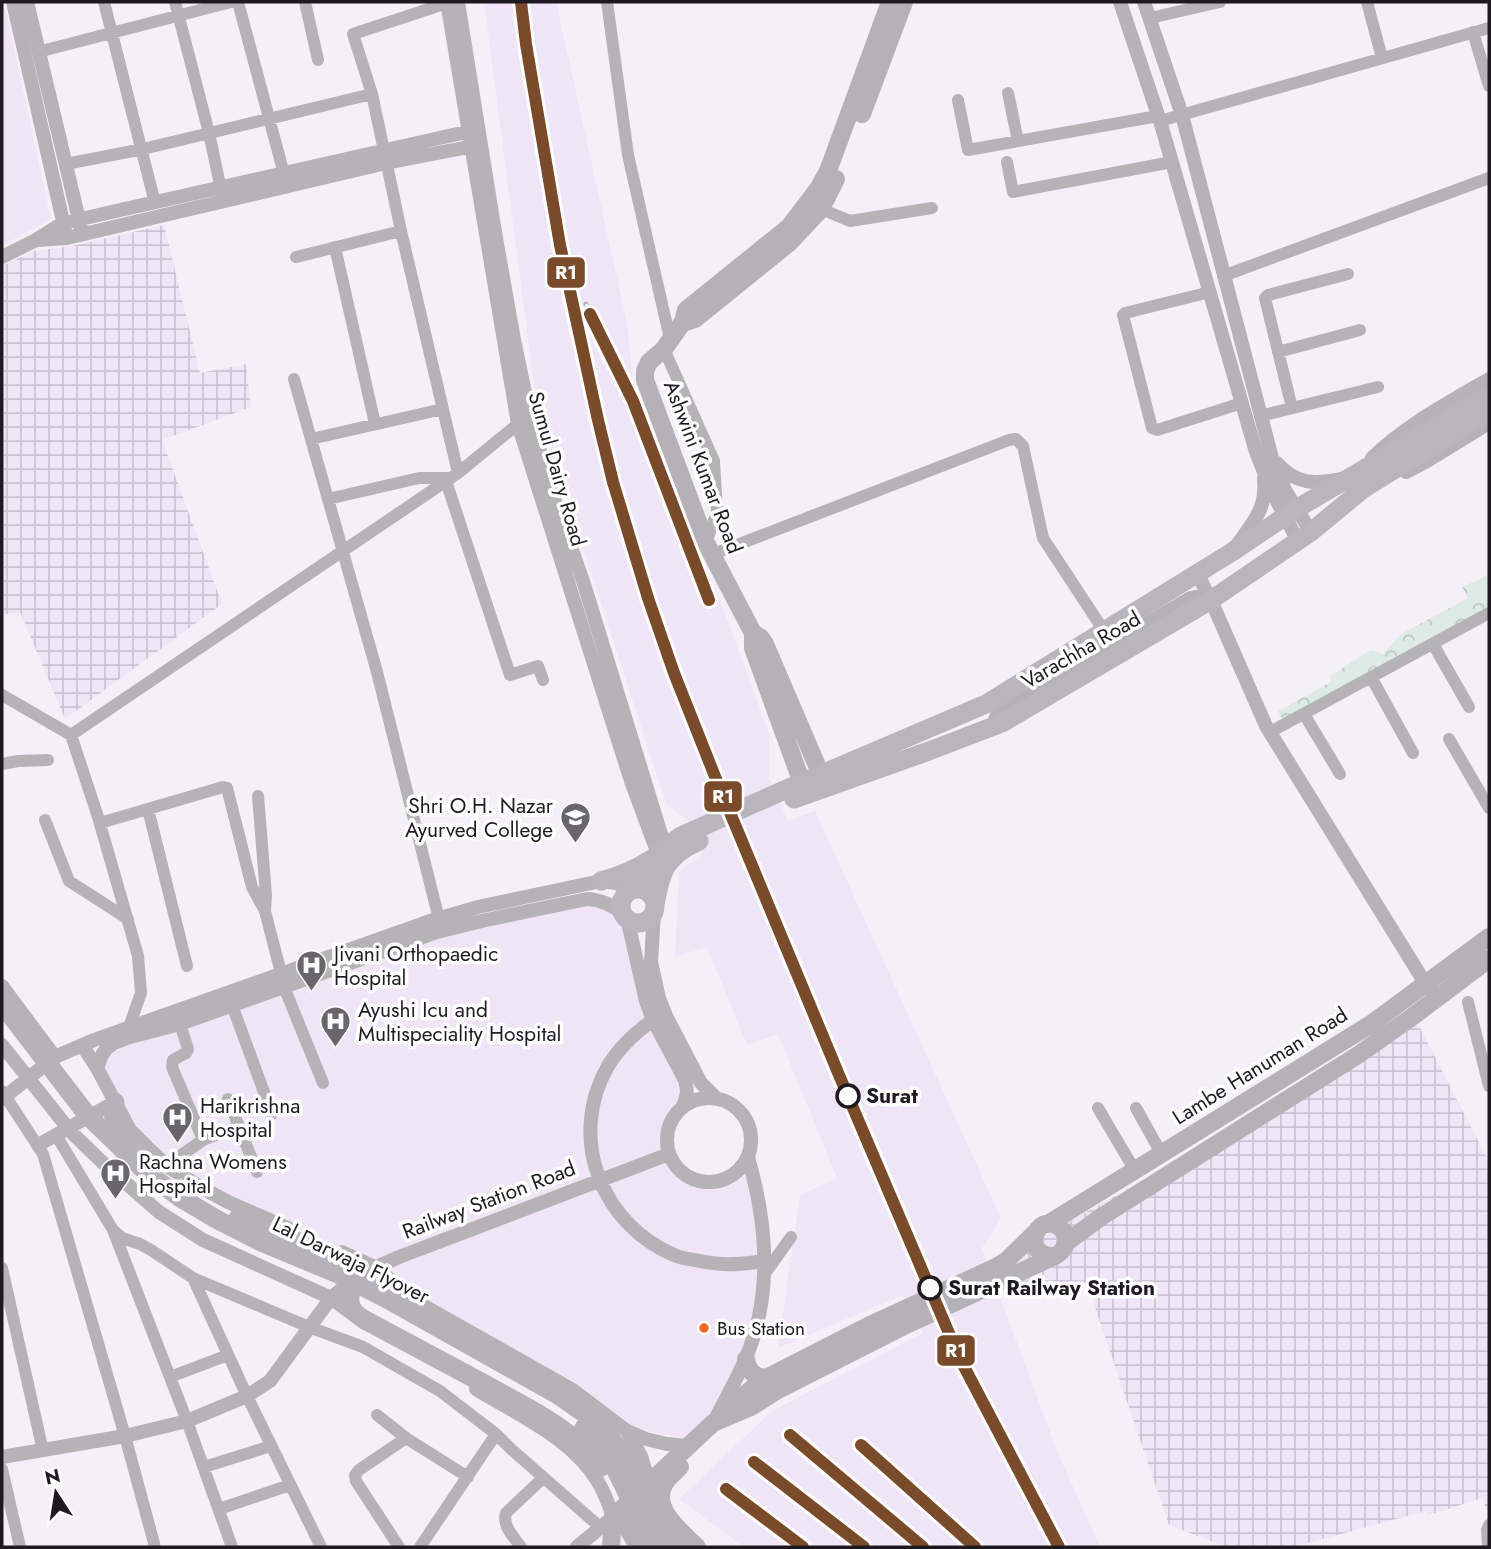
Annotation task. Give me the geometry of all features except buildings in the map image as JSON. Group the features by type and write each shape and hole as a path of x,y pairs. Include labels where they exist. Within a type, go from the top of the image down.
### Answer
{"highway":[{"name":"Lal Darwaja Flyover","path":"2,1004 88,1116 146,1172 179,1197 261,1242 338,1274 387,1299 583,1411 600,1425 626,1458 664,1529 681,1547"},
{"name":"Lal Darwaja Flyover","path":"2,1026 79,1124 107,1153 168,1204 219,1234 374,1305 571,1418 592,1435 610,1458 644,1539 661,1547"},
{"path":"114,1102 113,1125 119,1136 153,1166 170,1173 228,1213 349,1264 387,1299"},
{"path":"367,1271 352,1288 349,1303 356,1314 565,1431 585,1447 600,1466 644,1539"}],"main road":[{"name":"Ashwini Kumar Road","path":"793,231 824,180 890,2"},
{"name":"Ashwini Kumar Road","path":"821,775 765,643 753,633 708,549 645,380 645,371 649,362 683,322 686,310 821,209 842,166 904,2"},
{"path":"654,908 654,899 646,891 629,891 623,899 622,909 625,916 637,922 647,920 654,908 663,870 669,861 688,846 798,791 821,775 986,704 1291,512 1359,482 1489,396"},
{"path":"1393,461 1489,411"},
{"name":"Varachha Road","path":"798,791 1002,723 1209,602 1305,537 1359,482"},
{"path":"986,704 1004,704 1038,683 1188,589 1194,575"},
{"name":"Ashwini Kumar Road","path":"753,633 753,648 798,791"},
{"path":"601,881 641,866 681,836 798,791"},
{"path":"635,889 649,865 662,851"},
{"name":"Lambe Hanuman Road","path":"719,1420 752,1387 766,1378 1006,1261 1042,1229 1371,1024 1489,937"},
{"name":"Lambe Hanuman Road","path":"1067,1242 1101,1217 1358,1055 1489,959"},
{"path":"611,1547 610,1519 719,1420 751,1407 778,1390 906,1325 1052,1256 1062,1251 1067,1242 1065,1232 1058,1225 1042,1229 1035,1244 1037,1250 1046,1256 1052,1256"},
{"path":"746,1359 751,1373 766,1378"},
{"path":"688,1446 688,1460 666,1481 661,1499 669,1519 697,1547"},
{"path":"610,1519 635,1541 644,1539"}],"street":[{"path":"13,2 67,238"},
{"path":"27,2 83,234"},
{"path":"104,2 155,202"},
{"path":"175,2 222,195"},
{"path":"38,52 231,2"},
{"path":"238,2 284,174"},
{"path":"304,2 318,60"},
{"path":"451,2 353,34 372,94 443,409 452,478 510,674 538,666 543,680"},
{"name":"Sumul Dairy Road","path":"451,2 524,423 631,781 662,851"},
{"path":"607,2 628,155 667,344 714,461 717,512 708,549"},
{"path":"1121,2 1159,118 1263,471 1262,507 1231,552"},
{"path":"1144,2 1182,115 1260,416 1291,512"},
{"path":"1150,18 1220,2"},
{"path":"1367,2 1382,58"},
{"path":"958,100 968,150 1182,115 1489,28"},
{"path":"1473,32 1489,86"},
{"path":"1008,93 1018,141"},
{"path":"66,164 143,149 372,94"},
{"path":"36,240 67,238 222,195 475,138"},
{"path":"2,257 63,223 155,202 222,195 284,174 385,157"},
{"path":"1007,162 1013,191 1172,162"},
{"path":"1223,276 1489,178"},
{"path":"821,209 850,221 932,208"},
{"path":"296,257 401,231"},
{"path":"335,247 375,424"},
{"path":"1292,408 1266,297 1348,274"},
{"path":"1210,292 1123,315 1152,428 1157,430 1242,403"},
{"path":"1278,352 1360,330"},
{"path":"293,379 377,672 440,925"},
{"path":"1359,482 1393,439 1489,379"},
{"path":"1260,416 1378,387"},
{"path":"311,439 443,409"},
{"path":"71,735 452,478 524,423"},
{"path":"1272,458 1290,475 1303,480 1359,482 1400,475 1489,424"},
{"path":"708,549 1016,439 1023,446 1044,538 1104,631"},
{"path":"1263,471 1305,537"},
{"path":"328,499 419,478 452,478"},
{"path":"1194,575 1270,732 1425,983 1437,998"},
{"path":"1270,732 1489,613"},
{"path":"1433,644 1469,707"},
{"path":"1371,677 1413,753"},
{"path":"2,695 71,735 100,823 138,956 141,993 129,1027"},
{"path":"1304,713 1340,774"},
{"path":"1449,739 1485,790 1489,808"},
{"path":"2,764 48,760"},
{"path":"100,823 227,788 252,887 265,911 282,980 323,1083"},
{"path":"258,796 265,911"},
{"path":"148,809 187,966"},
{"path":"45,820 69,881 128,919"},
{"path":"155,1547 43,1154 3,1095 55,1057 82,1045 129,1027 282,980 440,925 478,907 601,881 635,889"},
{"path":"440,925 486,920 587,899 598,900 615,908 625,916 653,1020 688,1090 687,1099 668,1129 669,1154 675,1165 695,1180 707,1182 731,1177 741,1168 751,1146 751,1133 740,1111 729,1103 704,1098 682,1108"},
{"path":"654,908 651,962 659,998 701,1083 717,1099"},
{"path":"97,1068 104,1051 114,1043 180,1024 232,1005 282,980"},
{"path":"2,986 55,1057"},
{"path":"1468,1002 1489,1086"},
{"path":"232,1005 272,1114"},
{"path":"653,1020 634,1034 609,1066 597,1093 591,1126 593,1155 600,1180 615,1209 642,1237 675,1256 717,1265 743,1264 764,1268"},
{"path":"180,1024 188,1049 173,1060 173,1067 203,1140"},
{"path":"2,1045 28,1078 62,1132 113,1230 187,1421 232,1547"},
{"path":"38,1145 114,1102 82,1045"},
{"path":"228,1099 257,1172"},
{"path":"1098,1108 1135,1169"},
{"path":"1136,1108 1161,1153"},
{"path":"239,1126 203,1140 170,1173 367,1271 573,1390 627,1431 646,1439 688,1446"},
{"path":"62,1132 103,1163 159,1212 203,1240 331,1298 360,1321 544,1430 572,1450 589,1468 606,1497 610,1519"},
{"name":"Railway Station Road","path":"2,1457 125,1436 187,1421 247,1396 270,1381 331,1298 367,1271 669,1154"},
{"path":"719,1420 746,1359 756,1328 762,1294 764,1268 761,1219 748,1157"},
{"path":"113,1230 122,1238 151,1250 193,1279 363,1347 418,1378 440,1391 496,1434 543,1478 610,1519"},
{"path":"764,1268 792,1237"},
{"path":"2,1268 6,1305 43,1451"},
{"path":"193,1279 321,1547"},
{"path":"170,1377 228,1355"},
{"path":"377,1415 406,1438 468,1477"},
{"path":"627,1431 641,1456 649,1482"},
{"path":"420,1547 496,1434"},
{"path":"400,1547 355,1475 406,1438"},
{"path":"204,1467 271,1446"},
{"path":"2,1469 20,1547"},
{"path":"521,1547 506,1525 506,1513 543,1478"},
{"path":"219,1509 290,1485"},
{"path":"577,1547 610,1519"},
{"path":"1488,1547 1486,1539 1489,1525"}],"shaded area":[{"path":"2,2 51,219 2,246"},
{"path":"484,2 556,2 627,323 633,386 721,603 769,733 769,778 788,821 815,811 1001,1218 982,1248 1057,1451 1100,1547 744,1547 679,1499 772,1411 923,1333 903,1295 778,1348 800,1195 837,1178 778,1034 747,1045 707,947 675,957 679,872 703,853 695,826 666,804 538,415"},
{"path":"164,225 200,373 246,364 251,407 162,440 222,604 65,719 20,612 2,615 2,266 34,251 72,246"},
{"path":"587,902 619,913 680,1083 678,1103 664,1122 662,1148 670,1168 698,1184 709,1186 721,1185 742,1174 749,1164 761,1252 753,1327 710,1422 685,1439 635,1428 575,1382 419,1299 382,1268 272,1217 172,1166 132,1128 100,1067 106,1051 441,933"},
{"path":"1418,1024 1489,1162 1489,1506 1485,1507 1483,1498 1428,1515 1426,1511 1293,1547 1227,1547 1169,1525 1087,1284 1011,1284 1000,1261"}],"green space":[{"path":"1489,575 1489,608 1283,720 1278,711 1331,682 1330,676 1371,650 1383,654 1401,634 1468,598 1462,587"}],"railway":[{"path":"586,304 633,401 709,600"},
{"path":"790,1435 923,1547"},
{"path":"861,1445 975,1547"},
{"path":"754,1462 864,1547"},
{"path":"726,1489 803,1547"}],"transit line":[{"name":"R1","path":"521,2 560,245 598,420 613,482 674,673 839,1075 960,1359 1059,1547"},
{"name":"R1","path":"590,314 633,401 709,600"},
{"name":"R1","path":"790,1435 923,1547"},
{"name":"R1","path":"861,1445 975,1547"},
{"name":"R1","path":"754,1462 864,1547"},
{"name":"R1","path":"726,1489 803,1547"}],"place":[{"name":"Shri O.H. Nazar Ayurved College","path":"576,845"},
{"name":"Jivani Orthopaedic Hospital","path":"311,993"},
{"name":"Ayushi Icu and Multispeciality Hospital","path":"335,1049"},
{"name":"Surat","path":"848,1096"},
{"name":"Harikrishna Hospital","path":"177,1145"},
{"name":"Rachna Womens Hospital","path":"116,1201"},
{"name":"Surat Railway Station","path":"930,1288"},
{"name":"Bus Station","path":"704,1328"}]}
